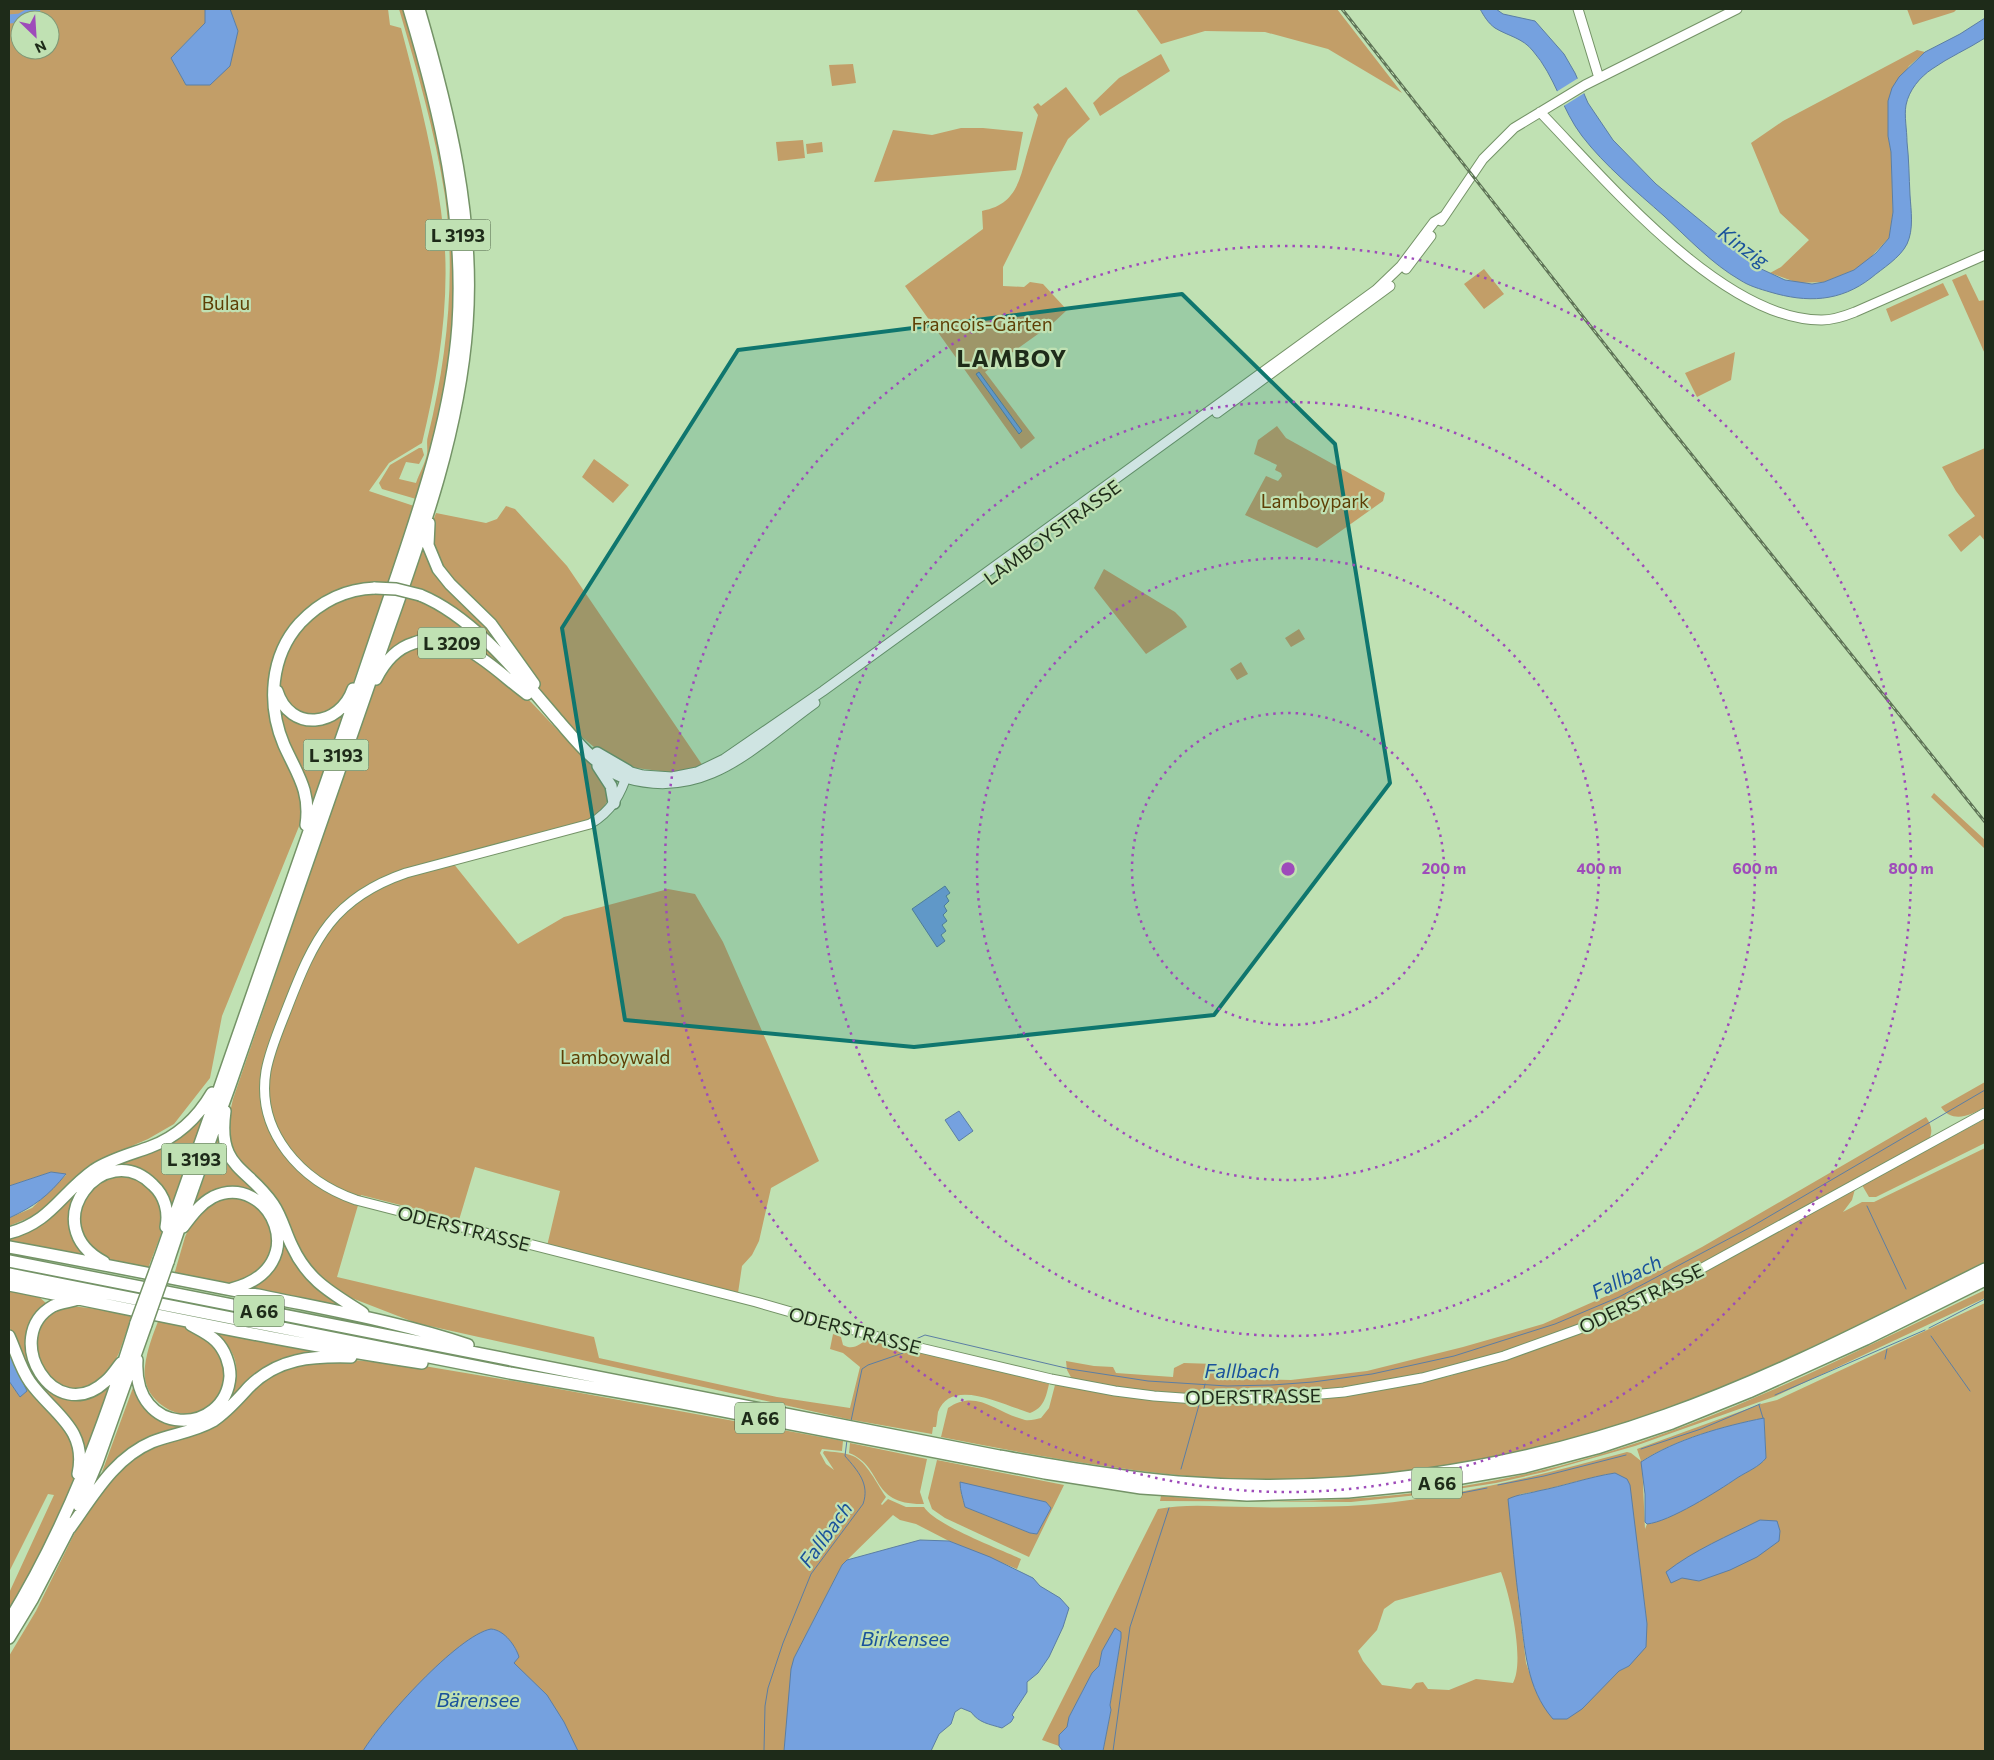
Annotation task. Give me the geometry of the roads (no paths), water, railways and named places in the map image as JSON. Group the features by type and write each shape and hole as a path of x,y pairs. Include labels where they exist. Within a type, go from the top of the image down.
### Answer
{"highway":[{"name":"L 3193","path":"9,1621 67,1524 126,1355 141,1324 364,673 433,464 449,394 458,325 459,255 452,188 435,102 410,9"},
{"name":"L 3193","path":"163,1259 176,1236 228,1090 428,512 447,447 458,397 467,326 468,261 462,190 444,100 419,9"},
{"path":"428,512 428,545 438,569 450,584 500,635 537,690 544,704"},
{"name":"L 3209","path":"307,836 308,810 306,797 300,778 279,730 275,703 277,664 292,632 306,617 333,598 359,590 375,588 396,589 420,595 448,609 468,624 544,704 575,742 608,770 627,775"},
{"name":"L 3209","path":"366,692 385,664 401,649 422,640 438,639 472,653 492,666 526,694 544,704"},
{"path":"275,677 278,694 289,711 302,718 316,720 332,716 341,708 364,673"},
{"name":"L 3209","path":"565,728 627,775"},
{"path":"595,760 611,786 614,803"},
{"path":"9,1233 27,1227 45,1216 76,1185 99,1167 157,1144 178,1131 204,1107 228,1066"},
{"path":"228,1090 223,1132 225,1143 234,1164 273,1204 292,1247 308,1272 330,1293 370,1318"},
{"path":"112,1266 93,1255 86,1248 78,1237 74,1224 76,1207 84,1190 96,1179 108,1173 125,1172 138,1175 152,1183 160,1193 166,1206 167,1215 163,1259"},
{"path":"176,1236 197,1209 218,1195 227,1193 243,1194 256,1200 266,1208 274,1221 277,1233 278,1246 274,1260 264,1273 254,1281 228,1289"},
{"path":"9,1247 370,1318 431,1333 510,1359"},
{"name":"A 66","path":"9,1261 510,1359 1045,1474 1176,1491 1247,1495 1317,1493 1427,1484 1525,1467 1597,1448 1672,1423 1789,1375 1985,1280"},
{"name":"A 66","path":"9,1274 510,1373 1025,1460 1178,1482 1289,1485 1348,1482 1432,1474 1546,1452 1594,1439 1667,1415 1784,1366 1985,1269"},
{"path":"9,1285 382,1357 510,1373"},
{"path":"78,1299 52,1306 32,1328 29,1339 29,1354 38,1376 57,1390 71,1394 82,1393 93,1390 107,1380 126,1355"},
{"path":"138,1348 137,1375 139,1386 152,1408 161,1415 178,1420 191,1420 205,1415 217,1406 226,1394 230,1376 228,1364 223,1349 215,1340 183,1320"},
{"name":"L 3193","path":"9,1638 35,1595 97,1463 138,1348 141,1324"},
{"path":"9,1336 29,1381 67,1422 78,1444 80,1468 67,1524"},
{"path":"67,1524 105,1479 128,1456 155,1441 192,1430 214,1420 227,1410 256,1380 278,1366 291,1361 312,1357 382,1357"}],"street":[{"path":"1578,9 1599,78"},
{"name":"L 3209","path":"1599,78 1737,9"},
{"name":"LAMBOYSTRASSE","path":"627,775 672,778 705,769 732,754 823,691 1379,288 1401,266 1434,222 1444,216 1482,159 1496,144 1514,128 1599,78"},
{"path":"1540,112 1632,209 1716,278 1752,302 1769,309 1798,317 1828,319 1856,312 1985,255"},
{"name":"ODERSTRASSE","path":"627,775 614,803 601,817 585,826 406,873 386,880 360,894 336,915 309,953 270,1057 266,1077 268,1111 276,1133 289,1154 304,1171 325,1187 344,1196 753,1302 918,1348 1091,1388 1132,1394 1196,1399 1264,1399 1323,1395 1422,1378 1525,1349 1579,1329 1711,1264 1985,1113"}],"water":[{"path":"205,9 230,9 238,31 230,66 210,85 186,85 171,58 205,23"},
{"path":"1480,9 1496,9 1503,14 1535,21 1564,54 1575,73 1588,103 1613,140 1656,184 1757,267 1785,280 1812,284 1824,282 1854,270 1876,253 1889,238 1893,212 1891,152 1888,136 1888,101 1892,88 1899,77 1925,52 1960,34 1985,18 1985,38 1928,72 1919,80 1907,99 1905,118 1912,220 1911,232 1904,249 1891,263 1859,286 1835,296 1810,299 1784,296 1751,286 1730,274 1700,250 1601,158 1575,126 1547,71 1533,51 1520,40 1493,26"},
{"path":"979,372 1022,431 1019,434 976,374"},
{"path":"945,886 950,893 946,896 949,901 944,906 947,911 943,915 947,921 942,925 946,931 941,935 945,941 937,947 912,909"},
{"path":"959,1111 973,1131 959,1141 945,1120"},
{"path":"51,1172 66,1174 40,1200 9,1218 9,1186"},
{"path":"9,1353 27,1391 20,1397 9,1381"},
{"path":"1764,1418 1766,1458 1760,1464 1680,1512 1656,1522 1647,1524 1645,1522 1645,1494 1641,1462 1669,1447 1701,1434"},
{"path":"1615,1473 1627,1479 1630,1485 1647,1624 1646,1647 1629,1666 1619,1671 1582,1709 1567,1719 1553,1719 1537,1694 1528,1667 1523,1639 1508,1499"},
{"path":"960,1482 1046,1502 1051,1508 1037,1534 1030,1533 965,1507"},
{"path":"1760,1520 1777,1521 1780,1531 1779,1541 1757,1557 1730,1570 1699,1581 1682,1578 1671,1583 1666,1572 1677,1564"},
{"name":"Birkensee","path":"920,1540 949,1541 990,1557 1033,1578 1040,1586 1060,1598 1069,1608 1063,1627 1049,1657 1038,1673 1027,1682 1027,1692 1012,1715 1014,1717 1011,1722 1002,1728 981,1721 971,1712 961,1708 955,1712 951,1724 939,1734 931,1751 784,1751 791,1669 794,1658 842,1565 847,1560"},
{"path":"1115,1628 1121,1632 1121,1638 1103,1751 1063,1751 1059,1746 1059,1735 1067,1727 1069,1717 1092,1673 1099,1666 1102,1651"},
{"name":"Bärensee","path":"491,1629 501,1632 513,1644 519,1657 514,1663 547,1695 564,1722 578,1751 363,1751 386,1720 421,1681 460,1646"}],"waterway":[{"name":"Kinzig","path":"9,19 20,18 36,9"},
{"name":"Fallbach","path":"913,1342 925,1335 1070,1369 1148,1381 1227,1386 1313,1382 1372,1374 1454,1356 1555,1324 1619,1297 1751,1227 1985,1090"},
{"path":"1867,1206 1906,1289"},
{"path":"1929,1328 1985,1299"},
{"path":"1775,1395 1925,1330"},
{"path":"1931,1336 1970,1391"},
{"name":"Fallbach","path":"851,1421 862,1369 868,1365 903,1353 907,1349"},
{"path":"1885,1359 1887,1349"},
{"name":"Fallbach","path":"1203,1393 1205,1384"},
{"path":"1641,1449 1701,1429 1760,1404"},
{"path":"1181,1469 1199,1405"},
{"path":"1759,1405 1763,1418"},
{"name":"Fallbach","path":"764,1751 765,1706 768,1688 783,1643 811,1574 863,1504 865,1497 862,1478 845,1456 847,1440"},
{"path":"1498,1485 1544,1476 1626,1455"},
{"path":"1441,1497 1487,1488"},
{"path":"1113,1751 1130,1627 1169,1508"}],"railway":[{"path":"1342,9 1664,420 1985,822"}],"district":[{"name":"LAMBOY","path":"1012,357"}],"park label":[{"name":"Bulau","path":"226,302"},
{"name":"Francois-Gärten","path":"982,323"},
{"name":"Lamboypark","path":"1315,500"},
{"name":"Lamboywald","path":"615,1056"}]}
